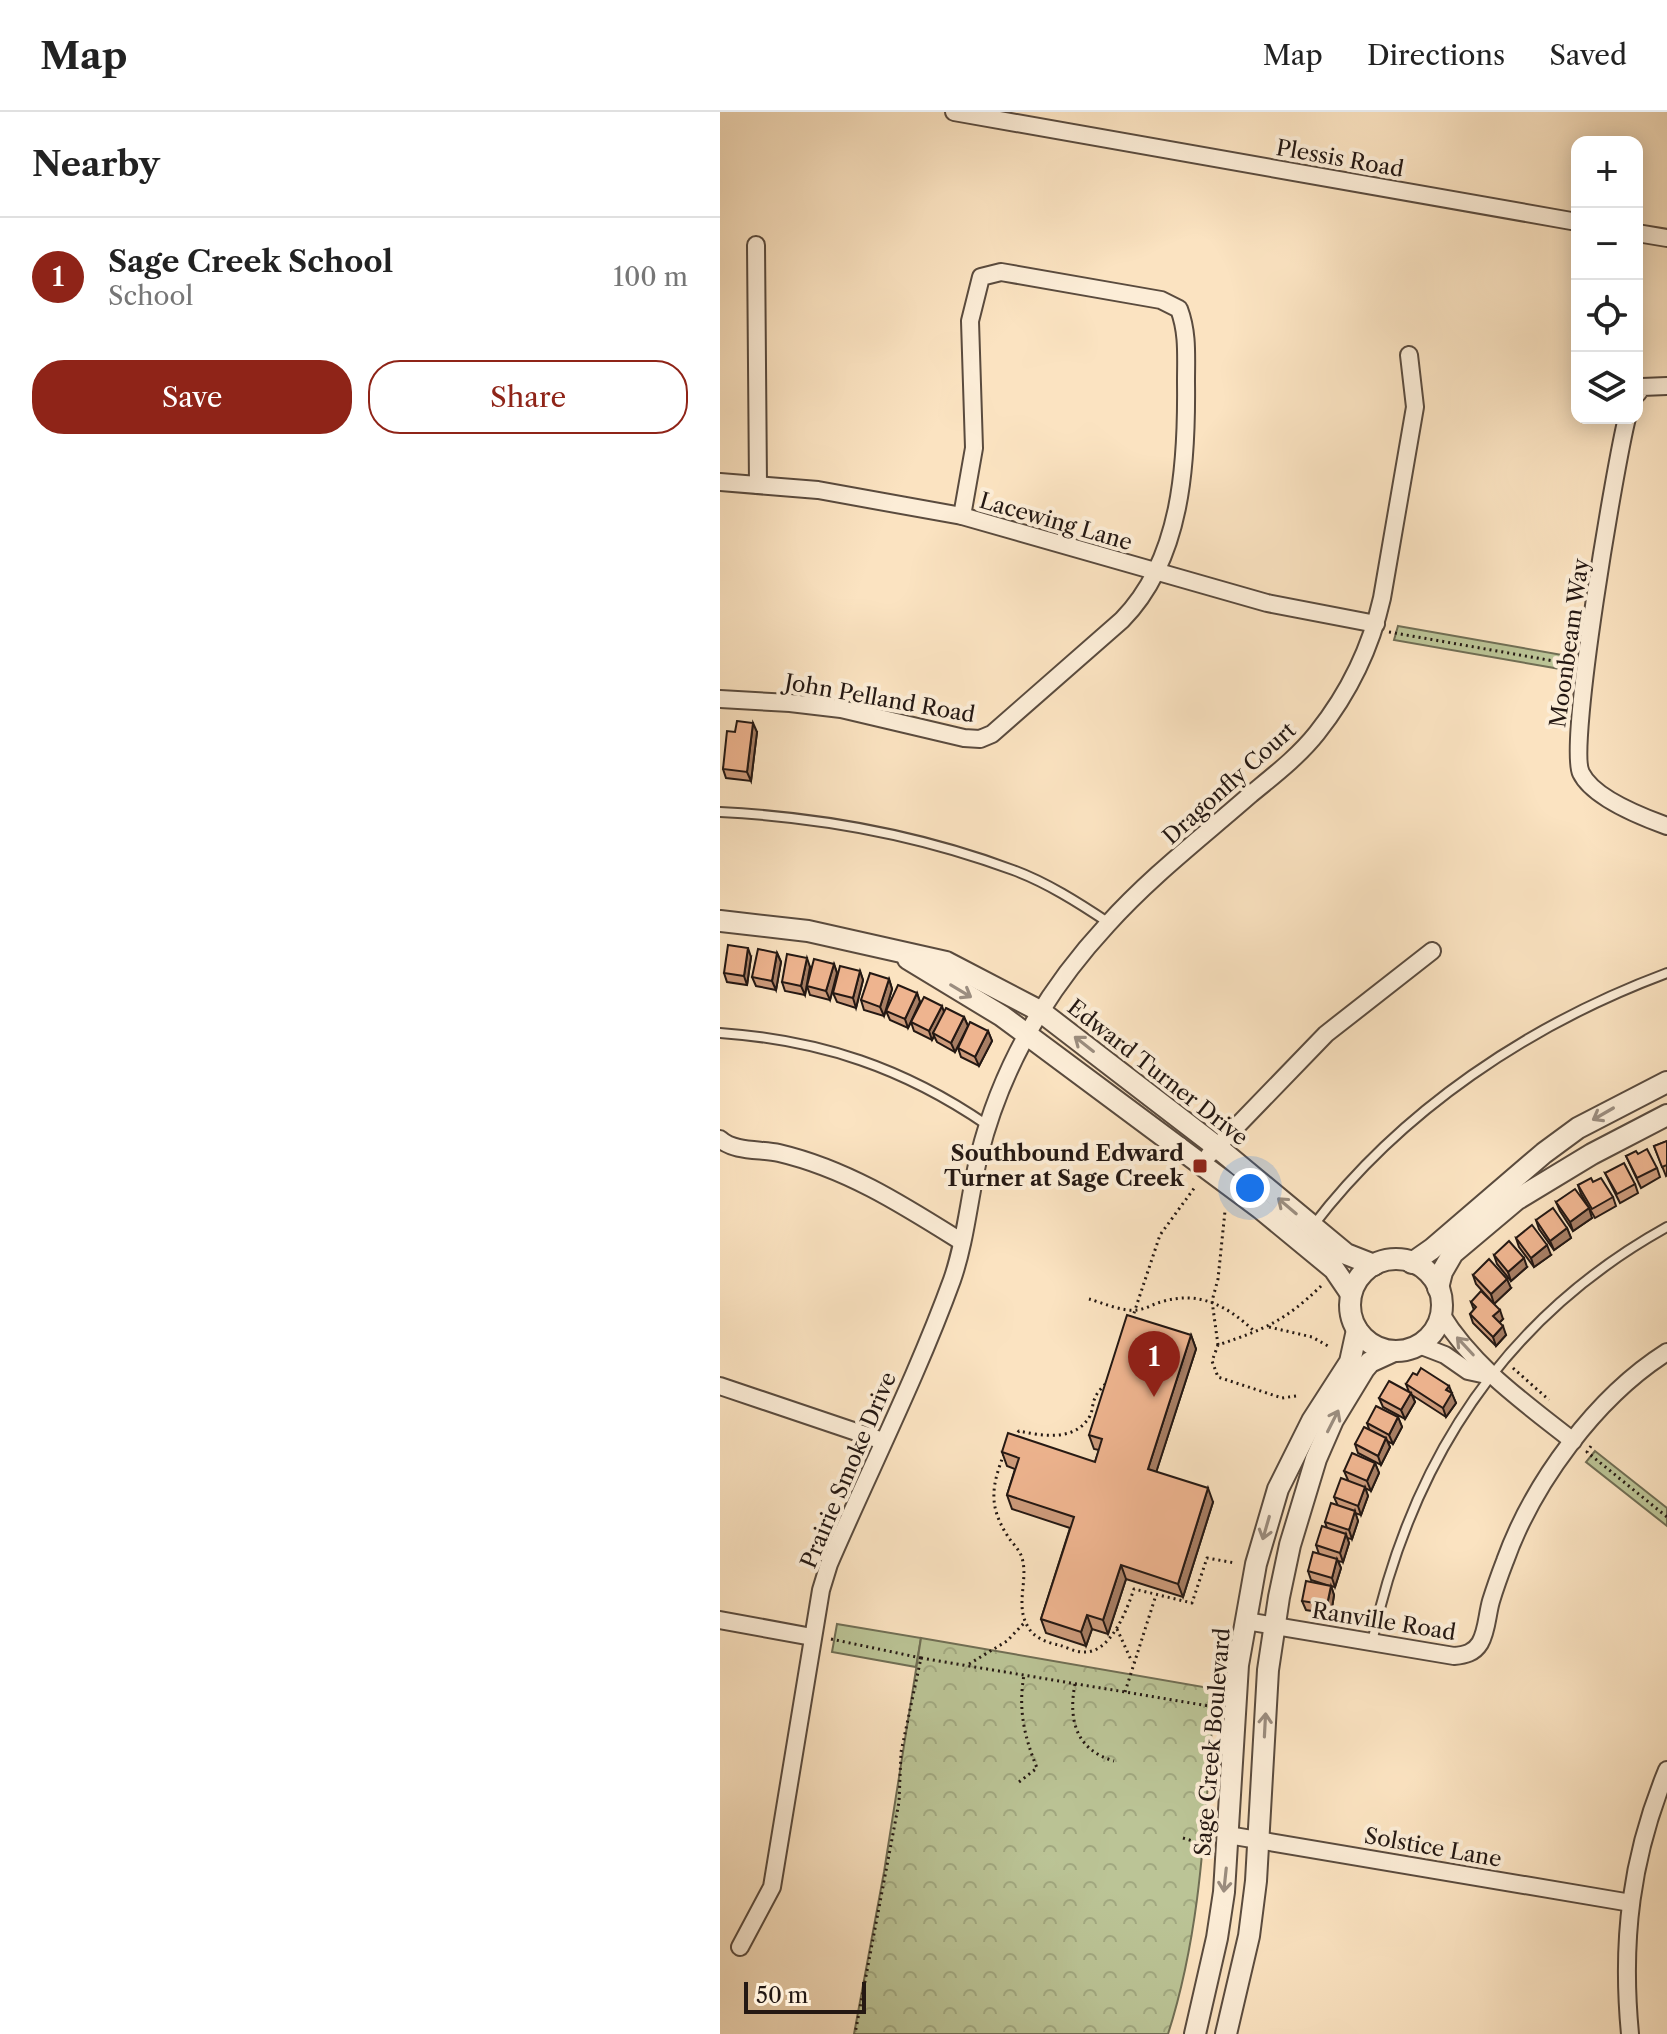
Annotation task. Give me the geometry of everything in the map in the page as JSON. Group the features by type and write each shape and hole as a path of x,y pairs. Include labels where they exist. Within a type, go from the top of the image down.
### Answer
{"street":[{"name":"Plessis Road","path":"954,112 1571,221"},
{"path":"1643,234 1667,238"},
{"path":"756,245 758,485"},
{"path":"962,516 974,448 970,321 981,277 1001,272 1161,300 1179,309 1186,327 1187,441 1170,532 1157,573"},
{"name":"Dragonfly Court","path":"1034,1021 1057,985 1109,923 1154,878 1285,765 1315,735 1343,697 1376,624 1415,407 1409,355"},
{"path":"1643,387 1667,386"},
{"name":"Moonbeam Way","path":"1626,424 1586,667 1578,737 1578,769 1596,789 1621,806 1667,826"},
{"name":"Lacewing Lane","path":"720,482 818,490 962,516 1267,603 1376,624"},
{"name":"John Pelland Road","path":"720,699 841,709 980,739 992,734 1122,620 1140,602 1157,573"},
{"name":"Edward Turner Drive","path":"720,921 851,938 894,951 1034,1021 1213,1151 1306,1234 1351,1294"},
{"path":"1213,1151 1326,1034 1432,951"},
{"name":"Edward Turner Drive","path":"1034,1021 1306,1234 1374,1265"},
{"name":"Prairie Smoke Drive","path":"740,1947 772,1887 813,1631 829,1564 953,1276 987,1125 1003,1080 1034,1021"},
{"path":"1412,1263 1578,1128 1667,1082"},
{"path":"1438,1288 1442,1272 1453,1253 1516,1200 1592,1154 1667,1115"},
{"path":"720,1139 727,1145 805,1159 843,1173 900,1203 962,1242"},
{"path":"1389,1260 1412,1263 1428,1273 1441,1294 1441,1314 1437,1326 1419,1345 1407,1350 1377,1347 1357,1330 1350,1313 1351,1294 1360,1277 1374,1265 1389,1260"},
{"path":"1441,1314 1458,1340 1491,1376 1573,1441"},
{"name":"Sage Creek Boulevard","path":"1195,2034 1217,1938 1228,1835 1234,1720 1256,1564 1278,1489 1293,1455 1350,1362 1357,1330"},
{"path":"1419,1345 1445,1355 1468,1371 1491,1376"},
{"path":"1226,2034 1249,1936 1259,1840 1268,1670 1290,1545 1316,1459 1333,1420 1370,1362 1394,1351"},
{"name":"Ranville Road","path":"1246,1621 1454,1656 1474,1650 1484,1631 1491,1599 1517,1529 1573,1441 1622,1388 1667,1352"},
{"path":"720,1386 883,1441"},
{"path":"720,1620 813,1631"},
{"path":"1630,2034 1625,1971 1631,1903 1643,1832 1667,1770"},
{"name":"Solstice Lane","path":"1228,1835 1631,1903"}],"lane":[{"path":"720,812 830,822 920,843 1014,870 1109,923"},
{"path":"1306,1234 1391,1142 1475,1073 1580,1010 1667,973"},
{"path":"720,1033 799,1043 862,1059 926,1086 987,1125"},
{"path":"1372,1643 1390,1569 1419,1492 1438,1453 1467,1407 1545,1316 1582,1284 1667,1227"}],"path":[{"path":"1376,624 1386,631 1586,667"},
{"path":"1130,1323 1160,1235 1195,1187"},
{"path":"1225,1211 1218,1279 1212,1301 1218,1345 1212,1361 1218,1377 1282,1398 1296,1396"},
{"path":"1218,1345 1269,1327 1302,1305 1321,1286"},
{"path":"1089,1299 1134,1311 1162,1301 1188,1297 1212,1301 1235,1312 1255,1332"},
{"path":"1269,1327 1312,1337 1328,1346"},
{"path":"1107,1382 1095,1397 1092,1413 1086,1421 1070,1432 1052,1437 1019,1431 1008,1443 1000,1465 993,1488 995,1514 1020,1554 1025,1574 1021,1594 1028,1629 1037,1637 1084,1653 1106,1641 1117,1629 1134,1589 1192,1603 1207,1558 1235,1563"},
{"path":"1587,1452 1667,1517"},
{"path":"1125,1692 1156,1595"},
{"path":"966,1666 1007,1641 1026,1621"},
{"path":"813,1631 827,1629 831,1641 1215,1707"},
{"path":"1117,1629 1133,1664"},
{"path":"855,2034 899,1802 901,1752 921,1658"},
{"path":"1019,1782 1037,1768 1022,1721 1020,1700 1024,1675"},
{"path":"1075,1684 1071,1708 1076,1729 1092,1751 1114,1761"},
{"path":"1183,1838 1206,1845"}],"green space":[{"path":"1398,626 1568,656 1566,670 1394,640"},
{"path":"1595,1451 1667,1508 1667,1526 1586,1462"},
{"path":"837,1624 921,1638 916,1667 832,1652"},
{"path":"921,1638 1215,1689 1196,1906 1180,1992 1168,2034 854,2034 884,1872"}],"building":[{"path":"737,721 753,723 747,772 723,769 727,731 735,732"},
{"path":"728,945 748,948 744,976 724,973"},
{"path":"758,949 777,953 772,981 752,977"},
{"path":"787,954 807,958 801,986 782,982"},
{"path":"814,959 834,964 826,991 807,986"},
{"path":"840,966 860,971 853,998 833,993"},
{"path":"870,973 889,979 880,1007 861,1000"},
{"path":"898,985 917,993 905,1019 886,1011"},
{"path":"924,997 942,1006 929,1031 911,1022"},
{"path":"946,1008 964,1017 951,1043 933,1033"},
{"path":"970,1022 988,1031 975,1057 958,1048"},
{"path":"1667,1141 1667,1165 1662,1167 1654,1146"},
{"path":"1647,1149 1657,1168 1637,1178 1626,1156"},
{"path":"1624,1163 1635,1184 1617,1194 1605,1173"},
{"path":"1591,1178 1593,1182 1601,1178 1613,1197 1592,1209 1578,1185"},
{"path":"1575,1189 1589,1208 1570,1222 1556,1202"},
{"path":"1553,1208 1567,1228 1550,1241 1536,1220"},
{"path":"1532,1225 1547,1245 1531,1258 1516,1238"},
{"path":"1509,1241 1524,1258 1508,1272 1494,1255"},
{"path":"1489,1259 1507,1279 1491,1294 1473,1275"},
{"path":"1481,1291 1500,1310 1493,1316 1503,1326 1493,1337 1470,1314 1476,1307 1471,1302"},
{"path":"1127,1315 1191,1335 1148,1469 1208,1488 1178,1584 1121,1565 1103,1620 1087,1615 1081,1632 1041,1619 1074,1517 1007,1495 1019,1458 1002,1452 1008,1433 1095,1462 1102,1439 1089,1435"},
{"path":"1421,1368 1449,1386 1446,1390 1452,1393 1443,1408 1406,1384 1413,1373 1417,1375"},
{"path":"1389,1381 1411,1393 1401,1410 1379,1398"},
{"path":"1376,1406 1398,1417 1389,1435 1367,1423"},
{"path":"1364,1427 1386,1438 1378,1456 1355,1444"},
{"path":"1352,1453 1375,1463 1367,1481 1344,1471"},
{"path":"1341,1478 1365,1487 1358,1506 1334,1497"},
{"path":"1331,1503 1355,1511 1349,1530 1325,1522"},
{"path":"1322,1526 1346,1534 1340,1553 1316,1545"},
{"path":"1313,1552 1337,1559 1332,1578 1308,1571"},
{"path":"1306,1581 1331,1586 1327,1605 1302,1601"}],"place":[{"name":"Southbound Edward Turner at Sage Creek","path":"1200,1166"},
{"name":"Sage Creek School","path":"1154,1397"}]}
